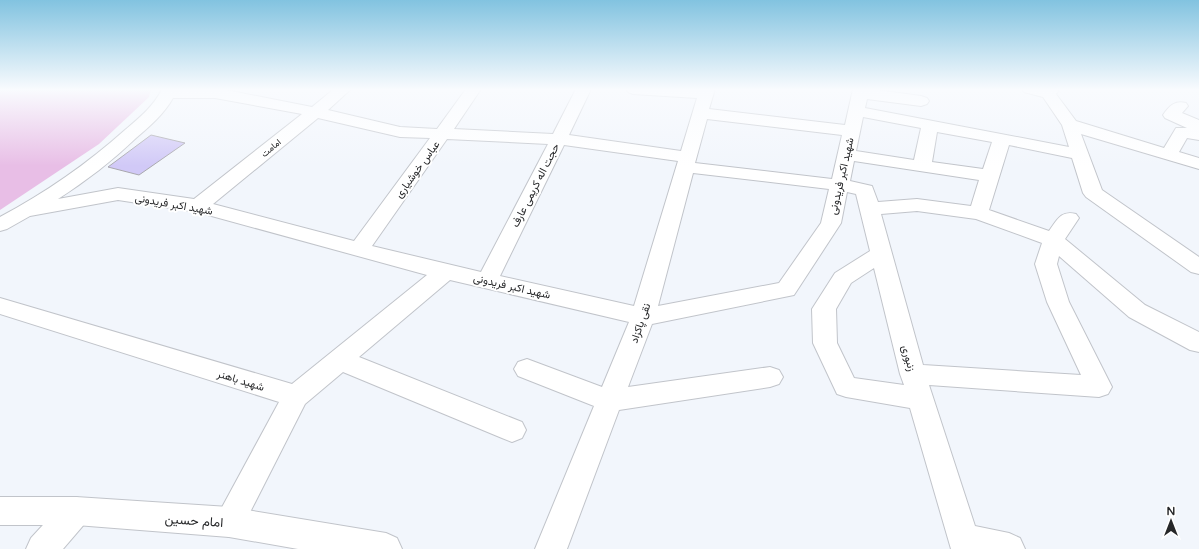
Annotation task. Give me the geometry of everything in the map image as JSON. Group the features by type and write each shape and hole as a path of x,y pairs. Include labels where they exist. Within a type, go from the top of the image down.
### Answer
{"street":[{"path":"0,225 27,211 64,188 112,152 152,115"},
{"name":"امامت","path":"198,206 312,115"},
{"path":"326,115 400,132 558,139 687,162 839,185"},
{"name":"عباس خوشیاری","path":"359,249 457,115"},
{"name":"حجت اله کریمی عارف","path":"487,281 571,115"},
{"name":"نقی پاکزاد","path":"551,549 643,317 701,115"},
{"name":"شهید اکبر فریدونی","path":"27,211 118,194 198,206 446,271 643,317 786,289 830,223 855,115"},
{"path":"888,115 930,126 1080,154"},
{"path":"1064,115 1070,125 1093,193 1199,267"},
{"path":"1171,115 1193,122 1199,135"},
{"path":"1070,125 1199,164"},
{"path":"922,166 930,126"},
{"path":"1169,155 1182,132 1199,135"},
{"path":"978,213 1002,140"},
{"path":"846,155 990,176"},
{"name":"زنبوری","path":"839,185 865,190 913,374 965,544"},
{"path":"869,209 917,205 978,213 1007,222 1053,240 1137,311 1199,343"},
{"path":"913,374 1099,387 1058,302 1046,264 1053,240 1069,218"},
{"path":"881,254 843,278 824,309 826,343 846,387 921,400"},
{"path":"229,522 296,396 446,271"},
{"name":"شهید باهنر","path":"0,306 296,396"},
{"path":"340,360 512,430"},
{"path":"527,369 610,401 770,377"},
{"name":"امام حسین","path":"0,511 76,511 229,522 386,549"},
{"path":"42,549 76,511"},
{"path":"965,544 1009,549"}],"shaded area":[{"path":"0,115 130,115 99,144 0,210"}],"building":[{"path":"151,135 185,143 139,175 108,167"}]}
